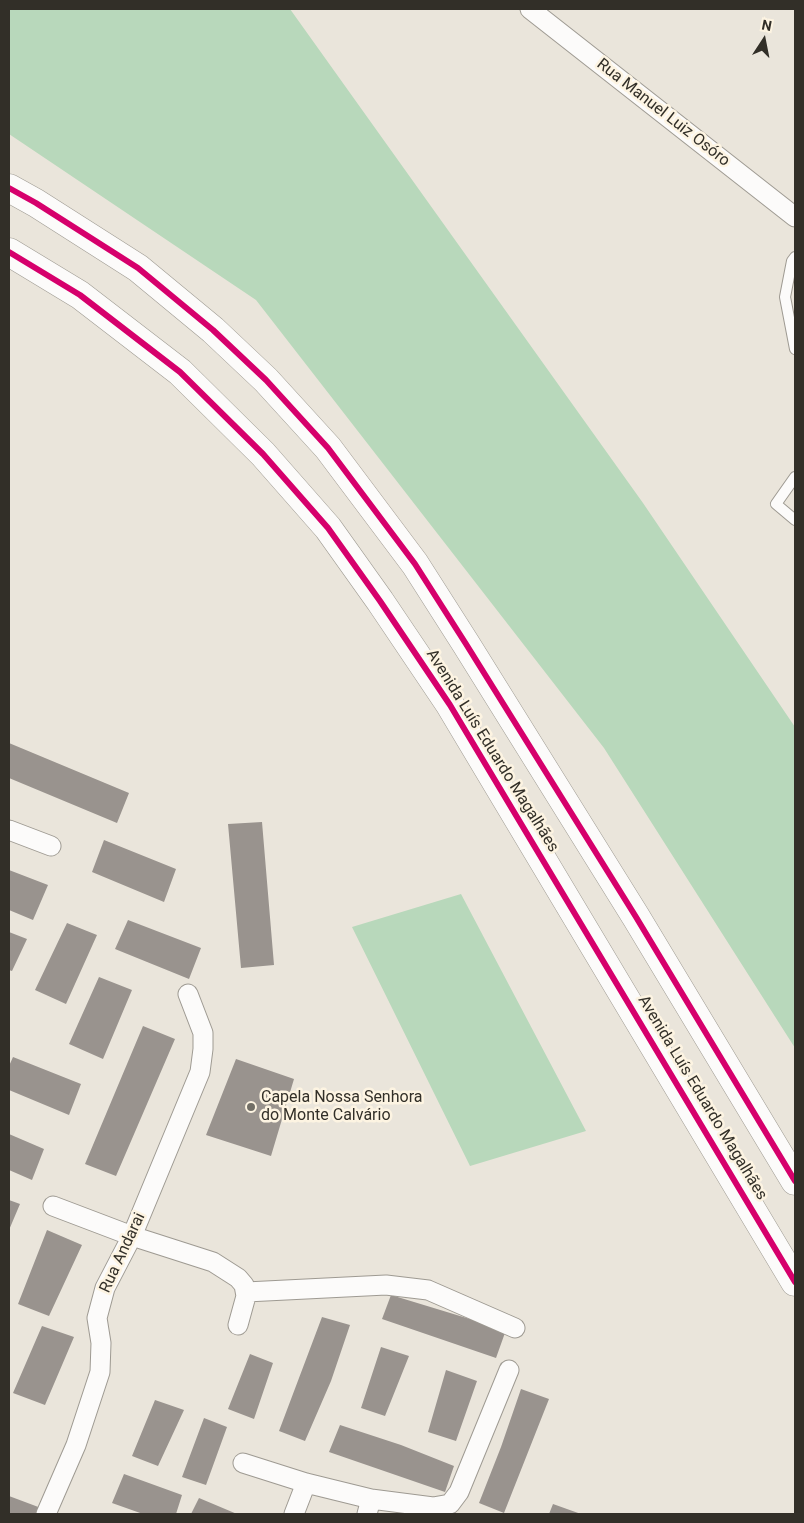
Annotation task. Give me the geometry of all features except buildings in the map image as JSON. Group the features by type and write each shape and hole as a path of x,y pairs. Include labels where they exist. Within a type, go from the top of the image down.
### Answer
{"main road":[{"path":"9,188 138,268 213,330 266,380 328,448 415,564 636,917 795,1180"},
{"name":"Avenida Luís Eduardo Magalhães","path":"9,252 80,295 180,372 264,454 328,528 450,705 795,1282"}],"street":[{"name":"Rua Manuel Luiz Osóro","path":"530,9 795,217"},
{"path":"9,830 51,846"},
{"name":"Rua Andarai","path":"46,1514 76,1445 100,1372 101,1343 97,1318 105,1288 132,1236 200,1072 204,1049 203,1033 188,994"},
{"path":"53,1206 132,1236 213,1262 238,1278 244,1284 246,1292 238,1325"},
{"path":"246,1292 386,1285 428,1290 515,1328"},
{"path":"243,1463 369,1506 433,1507 450,1504 459,1492 509,1370"},
{"path":"294,1514 306,1483"}],"lane":[{"path":"795,257 792,261 785,297 795,349"},
{"path":"795,477 776,504 795,520"}],"green space":[{"path":"9,9 290,9 643,503 795,727 795,1048 604,748 256,300 9,134"},
{"path":"461,894 586,1131 470,1166 352,927"}],"cycle path":[{"path":"9,188 138,268 213,330 266,380 328,448 415,564 466,644 636,917 795,1181"},
{"path":"9,252 80,295 180,372 263,454 328,528 450,705 795,1282"}],"place":[{"name":"Capela Nossa Senhora do Monte Calvário","path":"251,1107"}]}
